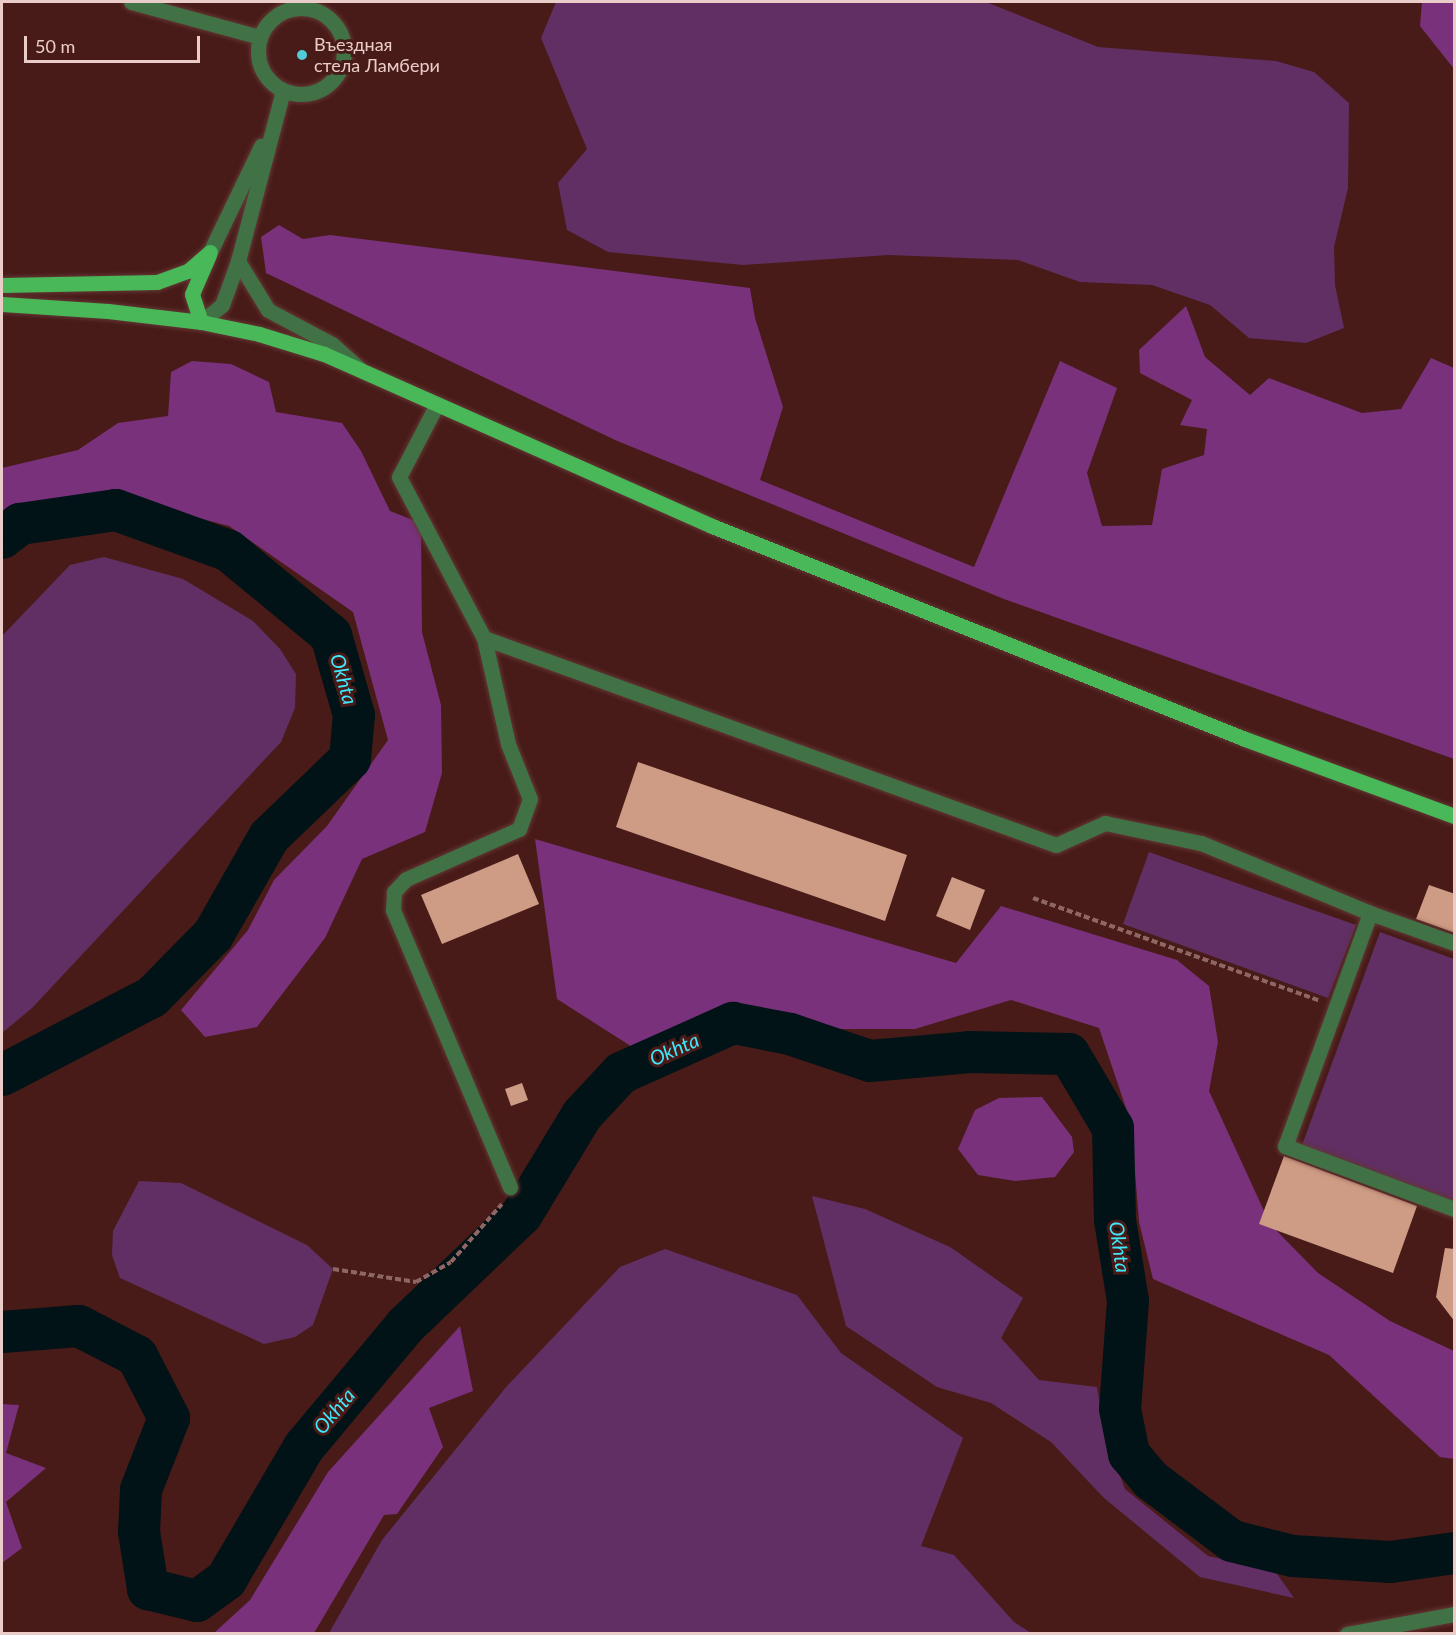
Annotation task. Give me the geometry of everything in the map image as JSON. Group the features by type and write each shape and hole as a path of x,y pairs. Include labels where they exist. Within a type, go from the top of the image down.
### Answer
{"main road":[{"path":"2,285 157,282 188,271 210,252"},
{"path":"201,322 192,294 210,252"},
{"path":"2,304 108,311 201,322 259,334 324,354 735,535 1245,740 1455,816"}],"street":[{"path":"131,2 260,37"},
{"path":"301,7 325,7 339,28 346,51 339,74 322,90 299,95 283,91 262,71 260,37 263,27 279,13 301,7"},
{"path":"201,322 222,305 238,261 283,91"},
{"path":"210,252 275,116"},
{"path":"238,261 268,310 332,344 362,371"},
{"path":"437,404 399,477 484,638 508,744 530,799 519,829 406,879 394,892 393,910 510,1187"},
{"path":"484,638 1056,845 1105,824 1201,843 1370,913 1455,943"},
{"path":"1370,913 1285,1146 1455,1209"},
{"path":"1347,1634 1455,1614"}],"path":[{"path":"1033,898 1337,1007"},
{"path":"333,1269 416,1282 451,1262 496,1215 510,1187"}],"shaded area":[{"path":"556,2 986,2 1098,47 1276,61 1314,72 1349,103 1348,188 1334,247 1335,285 1344,328 1306,343 1249,338 1210,305 1152,285 1080,282 1018,260 888,255 743,265 608,252 567,230 558,183 587,149 541,38"},
{"path":"1422,2 1454,2 1454,69 1420,26"},
{"path":"279,225 303,239 330,235 750,288 755,318 783,407 760,480 974,567 1060,361 1117,388 1087,473 1102,526 1152,525 1162,469 1204,455 1207,429 1180,425 1192,400 1140,373 1139,350 1186,306 1205,357 1250,395 1269,378 1362,413 1401,409 1431,358 1454,368 1454,759 1004,599 615,440 266,273 261,237"},
{"path":"192,361 231,364 269,382 276,412 342,423 361,451 390,511 421,523 422,632 441,705 442,773 425,832 362,859 325,938 257,1027 205,1037 181,1010 248,930 274,880 327,826 388,740 353,612 229,526 118,497 31,508 2,522 2,468 78,450 118,423 168,416 171,372"},
{"path":"104,557 183,579 253,621 280,649 296,674 295,708 281,742 32,1008 2,1033 2,636 70,565"},
{"path":"535,839 956,963 1001,906 1177,960 1209,986 1218,1042 1209,1091 1270,1224 1318,1273 1390,1321 1454,1351 1454,1459 1440,1457 1329,1355 1153,1279 1139,1222 1131,1123 1099,1028 1011,1000 915,1029 829,1029 735,1011 640,1052 557,999"},
{"path":"1149,852 1356,925 1328,998 1123,924"},
{"path":"1380,932 1454,959 1454,1201 1302,1145"},
{"path":"1042,1097 1072,1137 1074,1152 1055,1177 1015,1181 978,1175 958,1149 975,1110 999,1098"},
{"path":"139,1181 181,1183 307,1245 333,1269 313,1325 295,1337 264,1344 120,1278 112,1255 113,1231"},
{"path":"812,1196 865,1209 950,1247 1023,1298 1001,1338 1039,1380 1097,1387 1105,1435 1125,1489 1208,1556 1275,1571 1294,1598 1200,1577 1104,1498 1051,1442 991,1403 937,1387 846,1326"},
{"path":"665,1249 797,1295 841,1353 963,1438 921,1546 954,1555 1014,1622 1031,1633 329,1633 382,1540 507,1386 620,1267"},
{"path":"460,1326 473,1391 429,1408 443,1447 397,1514 384,1515 314,1633 214,1633 250,1600 328,1472"},
{"path":"2,1404 19,1405 6,1453 46,1468 6,1502 22,1548 2,1563"}],"building":[{"path":"638,762 907,855 885,921 616,827"},
{"path":"518,854 539,904 442,944 421,895"},
{"path":"952,877 985,890 970,930 936,916"},
{"path":"1429,885 1455,894 1455,933 1416,919"},
{"path":"522,1083 528,1100 511,1106 505,1089"},
{"path":"1284,1156 1417,1206 1393,1273 1259,1224"},
{"path":"1445,1248 1455,1249 1455,1322 1436,1297"}],"waterway":[{"name":"Okhta","path":"2,538 20,524 116,510 229,551 331,635 354,715 350,759 269,837 213,935 152,997 2,1075"},
{"name":"Okhta","path":"2,1332 79,1326 137,1356 169,1418 141,1490 139,1532 148,1589 197,1601 226,1580 304,1447 405,1326 522,1214 582,1115 621,1073 733,1023 790,1034 870,1061 970,1052 1069,1054 1113,1128 1115,1220 1128,1301 1120,1409 1129,1454 1151,1480 1232,1541 1293,1556 1391,1562 1454,1553"}],"place":[{"name":"Въездная стела Ламбери","path":"302,55"}]}
